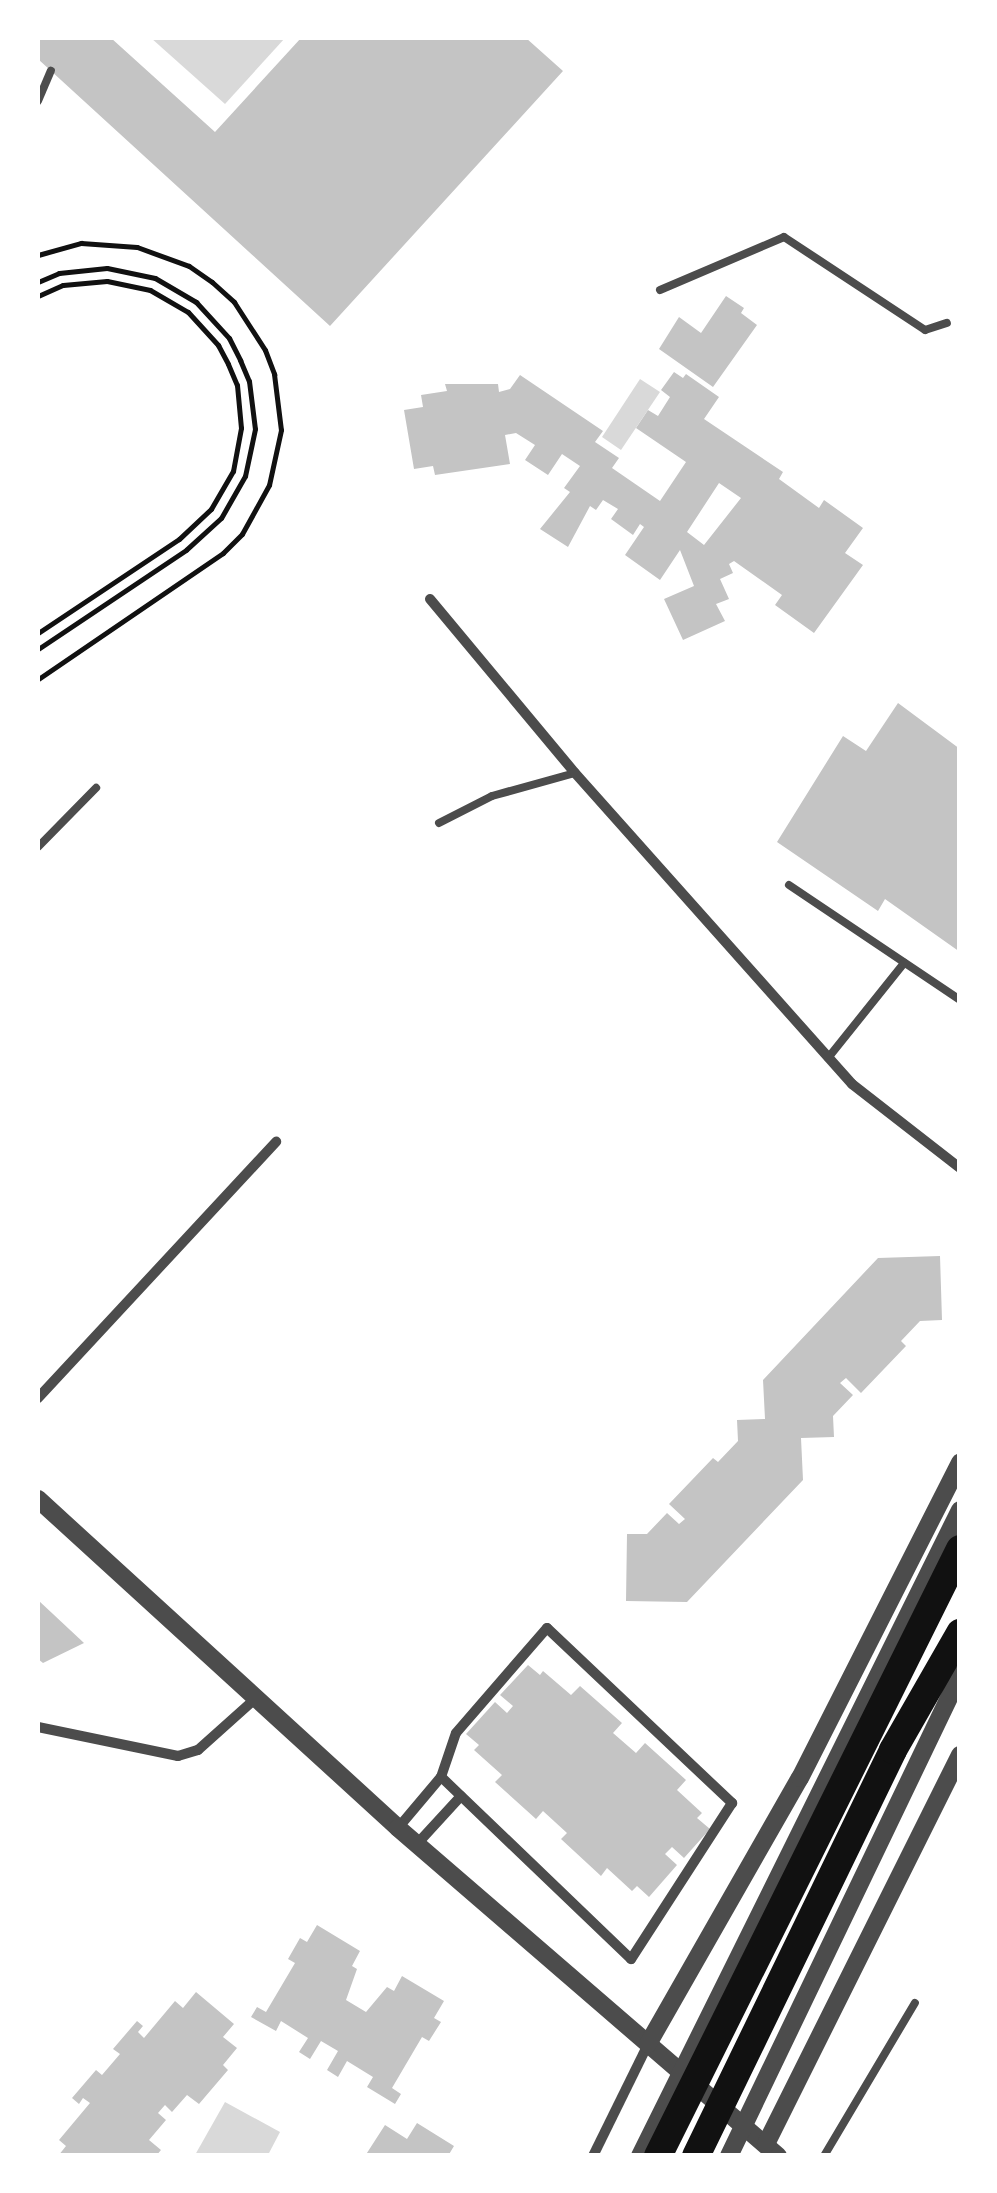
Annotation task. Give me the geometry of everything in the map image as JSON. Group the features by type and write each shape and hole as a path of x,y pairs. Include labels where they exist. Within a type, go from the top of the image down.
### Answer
{"highway":[{"path":"658,2156 960,1550"},
{"path":"696,2156 893,1750 960,1633"}],"street":[{"path":"430,599 575,773 852,1084 960,1168"},
{"path":"38,1398 276,1142"},
{"path":"593,2156 648,2044 800,1778 960,1462"},
{"path":"38,1498 398,1828 772,2150 960,1755"},
{"path":"640,2156 960,1510"},
{"path":"398,1828 442,1777 456,1733 547,1628 732,1803 631,1959 442,1777"},
{"path":"729,2156 960,1674"},
{"path":"38,1726 178,1756 198,1750 254,1700"},
{"path":"417,1844 461,1796"}],"lane":[{"path":"38,101 51,71"},
{"path":"660,290 784,237 925,330 947,323"},
{"path":"440,824 492,796 575,773"},
{"path":"38,847 96,788"},
{"path":"789,884 960,1000"},
{"path":"828,1058 904,962"},
{"path":"824,2156 914,2003"}],"path":[{"path":"38,254 81,244 138,246 189,266 212,282 242,313 264,350 274,374 281,430 270,485 242,534 224,554 38,679"},
{"path":"38,282 59,273 107,268 155,278 196,302 230,338 249,381 254,429 245,476 222,518 186,550 38,649"},
{"path":"38,296 63,285 107,280 150,290 188,312 218,344 228,364 237,384 242,428 233,472 212,510 179,539 38,634"}],"shaded area":[{"path":"151,38 285,38 225,104"},
{"path":"640,379 660,392 621,450 602,437"},
{"path":"225,2102 280,2132 268,2155 195,2155"}],"building":[{"path":"38,38 111,38 215,132 301,38 526,38 563,71 330,326 38,59"},
{"path":"726,296 744,308 741,313 757,325 713,387 659,349 679,317 701,333"},
{"path":"674,372 683,378 686,374 719,397 704,419 783,472 779,479 819,508 824,500 863,528 845,553 863,565 814,633 775,605 782,595 734,561 729,564 733,573 720,579 729,599 716,604 725,621 683,640 664,599 694,586 680,550 660,580 625,555 644,527 640,524 633,535 611,519 618,509 603,500 596,510 590,506 568,547 540,529 570,492 564,488 580,466 562,454 548,475 525,460 535,445 516,433 505,435 510,464 435,475 433,466 414,469 404,410 423,407 421,395 447,391 445,384 498,384 499,392 510,389 520,375 603,431 595,442 619,458 612,468 660,501 686,462 636,428 648,410 658,416 670,397 661,390","holes":["719,483 741,498 704,545 687,532"]},
{"path":"898,703 960,749 960,952 885,899 878,911 777,842 843,736 866,751"},
{"path":"940,1256 942,1320 920,1321 901,1341 906,1346 861,1393 846,1378 840,1383 853,1395 833,1416 834,1437 801,1438 803,1480 687,1602 626,1601 627,1534 647,1534 667,1513 679,1524 685,1519 669,1504 713,1458 718,1462 738,1441 737,1420 765,1419 763,1380 878,1258"},
{"path":"38,1600 84,1643 43,1663 38,1659"},
{"path":"528,1665 540,1675 543,1671 571,1695 580,1686 622,1723 613,1733 636,1753 645,1743 686,1780 677,1790 702,1813 697,1818 710,1829 684,1858 672,1847 665,1854 677,1865 649,1897 637,1886 632,1891 607,1868 601,1876 561,1839 567,1833 543,1811 536,1819 495,1782 502,1775 474,1750 479,1745 466,1734 495,1702 507,1713 513,1706 500,1695"},
{"path":"317,1925 360,1951 352,1966 357,1969 346,2000 366,2012 387,1987 394,1991 402,1976 444,2001 434,2018 441,2022 429,2041 422,2037 392,2088 401,2094 395,2104 367,2087 373,2077 347,2061 338,2077 327,2070 338,2051 321,2041 310,2059 299,2052 308,2038 281,2021 276,2031 251,2017 257,2007 266,2012 295,1963 288,1959 300,1938 307,1942"},
{"path":"196,1992 234,2024 223,2037 237,2048 223,2065 228,2070 199,2104 187,2095 172,2112 165,2105 158,2113 166,2120 149,2140 161,2150 156,2156 58,2156 66,2146 59,2140 90,2103 83,2098 79,2104 72,2098 96,2070 102,2075 120,2054 113,2049 137,2021 143,2026 138,2032 144,2038 175,2001 183,2008"},
{"path":"417,2123 454,2146 448,2156 365,2156 385,2125 407,2139"}]}
